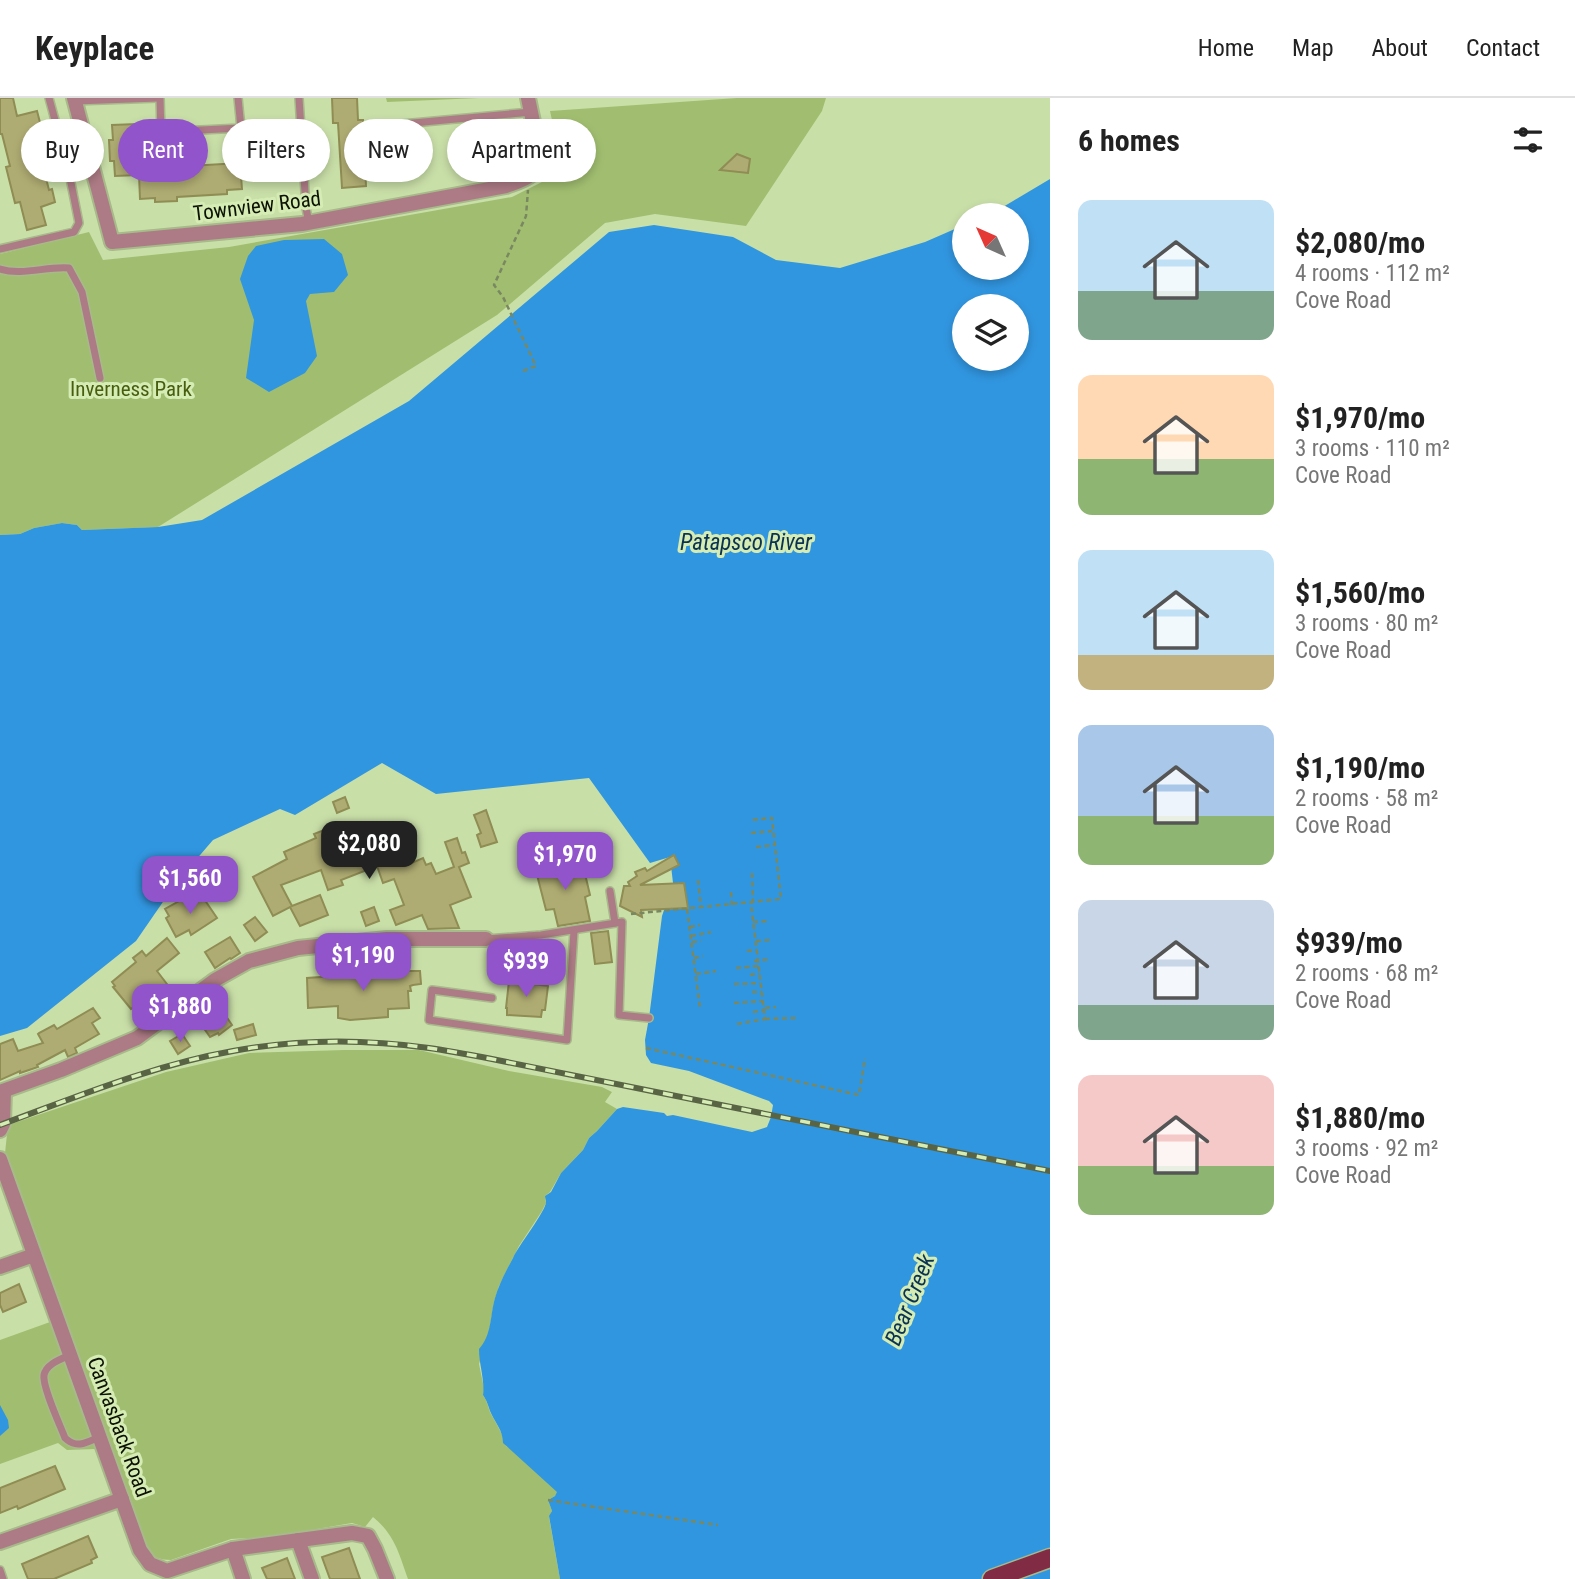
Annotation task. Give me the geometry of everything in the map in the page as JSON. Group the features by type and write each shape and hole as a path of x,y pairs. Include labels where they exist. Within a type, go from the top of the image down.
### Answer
{"main road":[{"path":"992,1579 1050,1558"}],"street":[{"name":"Townview Road","path":"74,99 112,242 309,223 518,182"},
{"path":"0,1130 3,1124 2,1091 137,1038 215,981 249,961 298,948 387,939 485,939"},
{"name":"Canvasback Road","path":"0,1159 140,1550 150,1564 169,1575 233,1549 352,1532 368,1536 387,1579"},
{"path":"0,1267 34,1255"},
{"path":"0,1542 122,1499"},
{"path":"298,1540 312,1579"},
{"path":"233,1549 243,1579"}],"lane":[{"path":"0,249 74,232 79,223 68,168 49,98"},
{"path":"74,99 159,98 161,132 240,128 238,98"},
{"path":"299,98 309,223"},
{"path":"433,119 529,105"},
{"path":"0,269 23,271 69,268 82,292 100,378"},
{"path":"610,891 615,923"},
{"path":"485,939 574,931 622,922 619,1015 649,1018"},
{"path":"492,998 432,990 429,1020 567,1040 574,931"},
{"path":"528,968 529,936"},
{"path":"70,1355 49,1366 44,1375 46,1388 65,1438 71,1444 79,1445 100,1437"},
{"path":"0,1570 4,1579"}],"path":[{"path":"523,371 536,366 503,297 494,285 526,216 529,182"},
{"path":"631,914 781,900 772,818 751,820"},
{"path":"751,833 773,831"},
{"path":"757,847 775,845"},
{"path":"752,873 753,921 765,1019"},
{"path":"698,880 701,908"},
{"path":"731,892 732,905"},
{"path":"711,898 711,907"},
{"path":"687,909 700,1008"},
{"path":"745,919 768,921"},
{"path":"690,927 700,925"},
{"path":"691,936 711,932"},
{"path":"746,936 755,935"},
{"path":"755,941 770,940"},
{"path":"692,942 701,941"},
{"path":"747,951 757,950"},
{"path":"694,958 703,956"},
{"path":"736,968 771,959"},
{"path":"696,974 716,971"},
{"path":"750,975 759,974"},
{"path":"734,984 761,983"},
{"path":"752,992 762,992"},
{"path":"734,1003 763,1001"},
{"path":"753,1012 776,1007"},
{"path":"737,1024 765,1019 799,1018"},
{"path":"646,1048 859,1095 865,1058"},
{"path":"548,1500 718,1525"}],"green space":[{"path":"386,98 479,98 387,102"},
{"name":"Inverness Park","path":"737,98 826,98 822,111 746,226 655,214 605,223 497,315 158,527 82,530 77,525 62,523 34,528 20,534 0,535 0,254 89,232 103,260 229,247 512,197 542,182 596,182 596,119 552,119 550,111"},
{"path":"419,1050 509,1071 602,1087 612,1092 605,1102 617,1109 589,1138 583,1150 561,1173 545,1196 546,1203 542,1211 519,1246 499,1286 479,1364 483,1395 506,1446 558,1492 548,1500 552,1511 549,1517 560,1579 408,1579 391,1538 373,1517 365,1527 352,1523 270,1537 231,1539 171,1560 156,1557 145,1548 5,1153 8,1125 166,1072 249,1053"},
{"path":"50,1322 95,1449 67,1450 58,1443 0,1464 0,1340"}],"water":[{"name":"Patapsco River","path":"1050,179 1050,1579 560,1579 549,1516 552,1511 548,1500 557,1492 503,1443 500,1430 483,1395 479,1349 488,1331 501,1283 516,1253 542,1213 545,1196 551,1192 561,1173 583,1150 589,1138 617,1109 623,1107 664,1113 667,1116 752,1132 767,1127 773,1105 769,1101 689,1071 651,1063 646,1055 645,1040 662,916 673,883 670,857 650,863 589,778 436,794 382,763 295,815 280,809 213,840 176,883 136,941 27,1028 0,1036 0,535 20,534 34,528 62,523 77,525 82,530 158,527 202,520 409,401 609,232 654,225 733,237 776,260 840,268 925,242 952,230 952,280 1029,280 1029,203 1010,203"},
{"path":"324,239 342,254 348,275 334,292 310,294 306,301 317,356 305,373 269,392 246,378 254,320 240,279 248,256 256,246 284,240"},
{"path":"0,1405 9,1428 0,1436"}],"building":[{"path":"0,98 13,98 17,116 37,111 39,119 21,119 21,182 47,182 49,190 52,189 55,202 41,207 46,225 27,230 20,202 15,203 6,167 10,166 0,134"},
{"path":"332,98 357,98 358,119 344,119 344,182 366,182 366,186 342,188 338,123 333,123"},
{"path":"112,125 118,125 118,176 115,176 114,161 110,161 109,140 113,140"},
{"path":"737,154 750,159 748,173 720,170"},
{"path":"222,164 222,182 241,182 242,189 227,190 227,194 177,197 177,201 155,202 155,198 140,199 139,182 208,182 208,165"},
{"path":"345,797 349,808 337,813 333,802"},
{"path":"486,810 497,842 481,847 477,835 481,833 474,815"},
{"path":"324,830 330,847 349,840 351,846 360,843 366,860 398,848 405,866 423,858 426,865 431,863 436,874 454,867 445,842 457,838 469,863 459,867 471,897 450,905 459,928 428,929 422,915 396,925 390,910 404,905 394,879 383,883 377,866 341,880 343,885 328,890 321,870 281,885 292,906 320,895 328,915 300,926 290,907 273,916 253,877 287,859 284,852 316,838 314,834"},
{"path":"674,855 679,865 640,885 684,883 688,908 641,910 642,917 620,906 624,886 630,886 628,882 637,876 635,872 645,868 647,871"},
{"path":"576,861 579,875 585,874 590,895 585,897 590,921 558,926 554,909 546,910 535,867"},
{"path":"200,893 217,918 191,935 189,930 176,937 166,918 169,916 165,909 183,899 186,903"},
{"path":"374,907 379,921 366,926 361,912"},
{"path":"255,917 267,932 255,941 244,925"},
{"path":"608,931 612,962 595,964 591,933"},
{"path":"230,937 240,953 215,968 205,952"},
{"path":"167,938 179,953 157,971 170,988 163,994 169,1002 153,1014 142,1000 131,1009 112,982 136,962 133,958 142,951 146,956"},
{"path":"393,968 420,971 421,984 410,986 411,991 408,991 409,1008 388,1009 388,1017 350,1020 338,1018 338,1006 308,1008 307,978 350,975 350,972 393,971"},
{"path":"513,979 548,986 545,1010 542,1010 541,1017 507,1015 509,981 513,982"},
{"path":"217,1003 232,1025 219,1035 218,1033 210,1037 196,1017"},
{"path":"93,1008 100,1018 92,1023 99,1034 75,1048 77,1053 68,1057 65,1050 37,1065 38,1067 0,1080 0,1044 13,1039 18,1051 43,1043 39,1033 54,1025 57,1029"},
{"path":"253,1024 256,1035 237,1040 234,1030"},
{"path":"182,1034 190,1046 178,1054 170,1041"},
{"path":"19,1284 26,1302 3,1312 0,1293"},
{"path":"55,1466 65,1489 18,1509 17,1506 0,1513 0,1488"},
{"path":"88,1536 97,1557 91,1560 92,1563 54,1579 28,1579 22,1564"},
{"path":"349,1548 360,1579 330,1579 322,1557"},
{"path":"287,1558 295,1579 267,1579 262,1568"}],"railway":[{"path":"0,1125 115,1083 203,1057 282,1044 356,1042 405,1045 476,1056 1050,1171"}],"water label":[{"name":"Bear Creek","path":"910,1300"}]}
